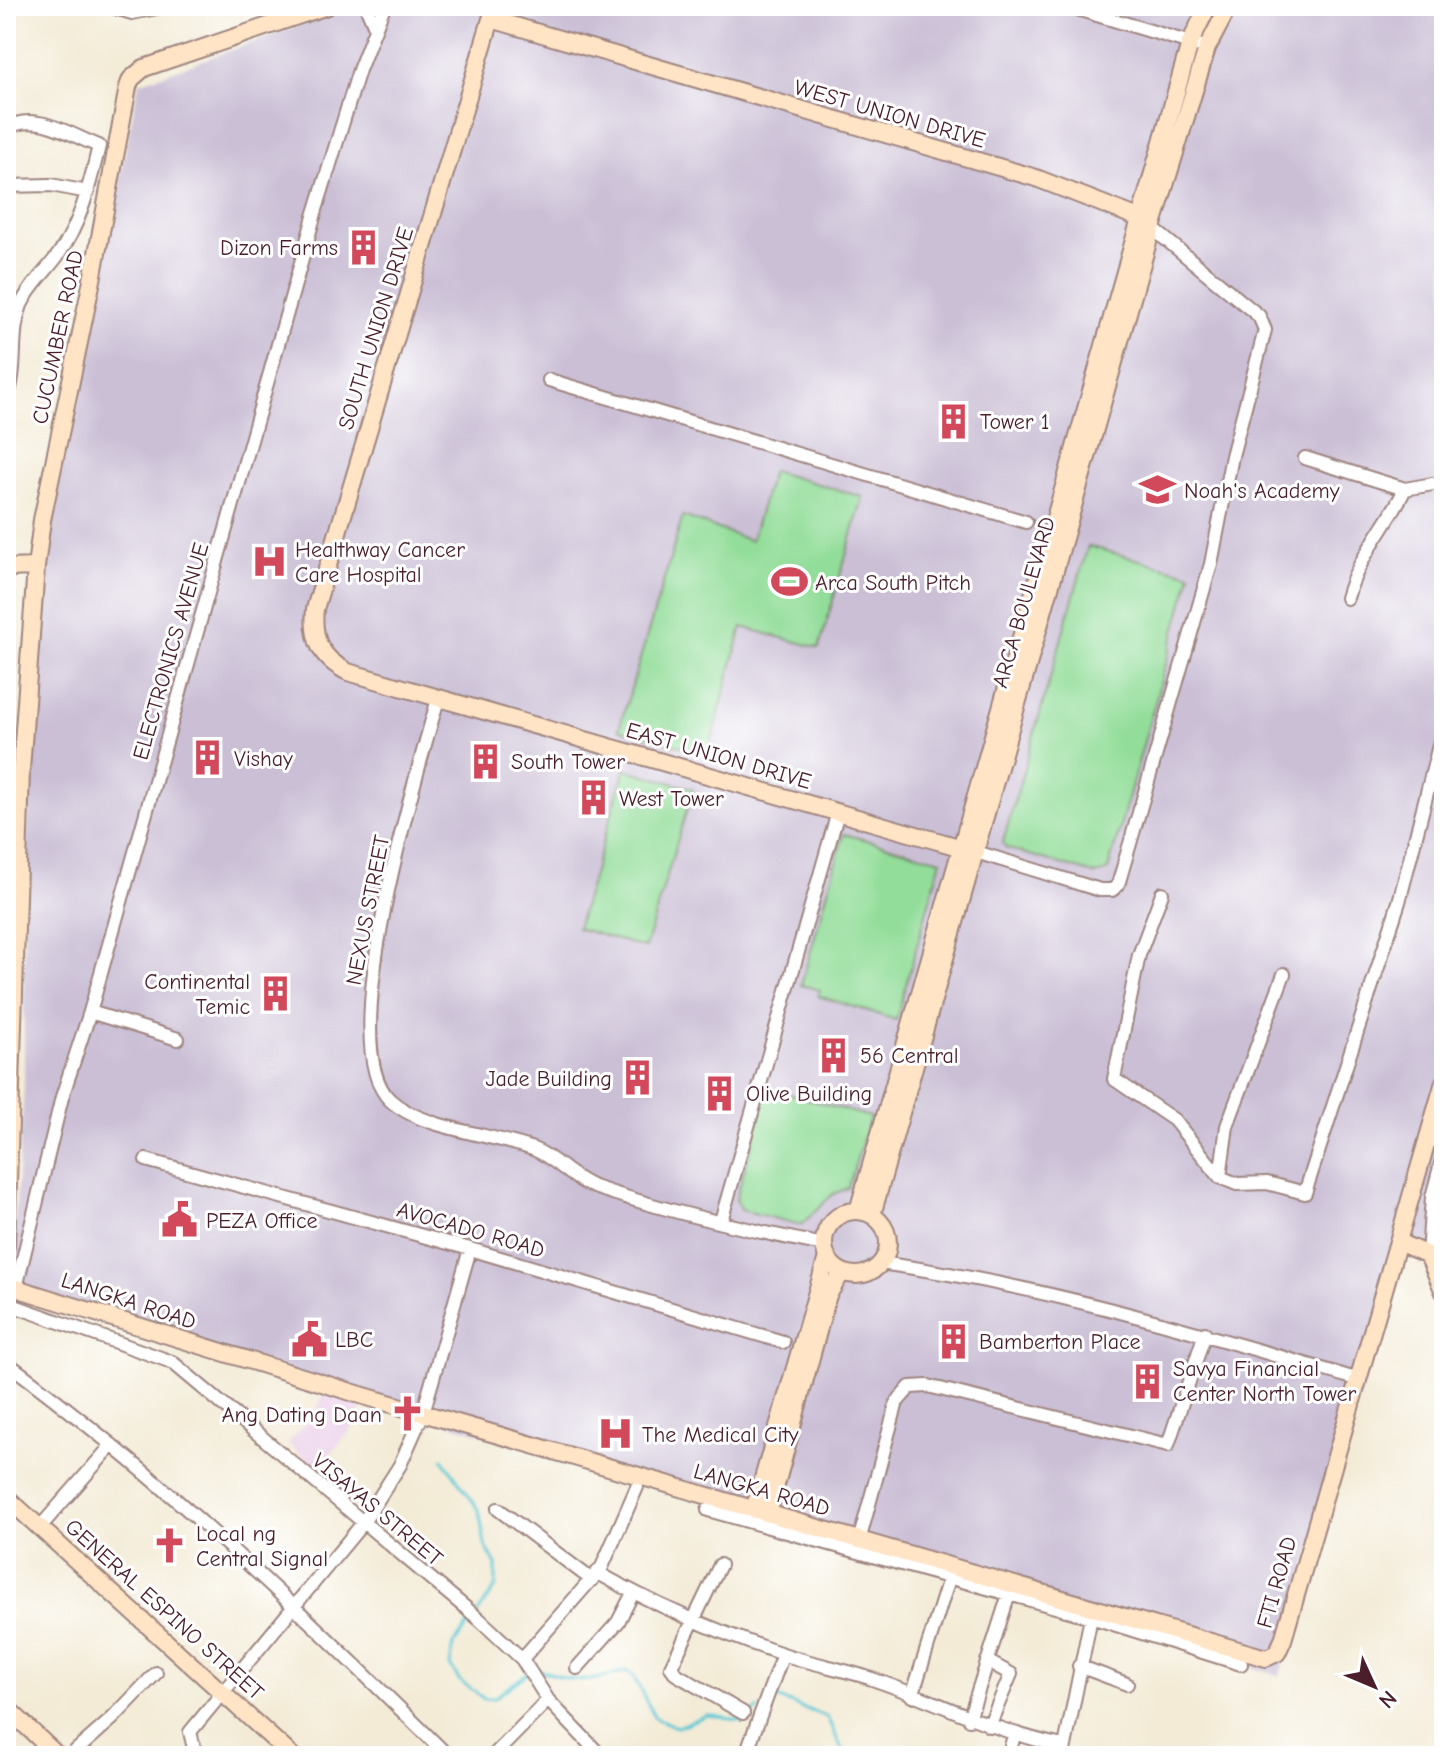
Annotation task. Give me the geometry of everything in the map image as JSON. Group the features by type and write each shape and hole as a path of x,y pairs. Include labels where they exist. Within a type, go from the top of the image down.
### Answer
{"street":[{"path":"109,6 132,13 166,6"},
{"name":"CUCUMBER ROAD","path":"6,1246 21,770 36,567 42,520 131,79 144,68 327,6"},
{"path":"366,6 375,27"},
{"name":"ELECTRONICS AVENUE","path":"11,1286 62,1097 90,1012 315,213 384,6"},
{"path":"1067,6 1207,48"},
{"name":"ARCA BOULEVARD","path":"865,1213 1146,223 1190,43 1208,6"},
{"name":"ARCA BOULEVARD","path":"1146,223 1207,48 1229,6"},
{"name":"WEST UNION DRIVE","path":"488,12 1036,178 1146,223 1259,316 1265,338 1232,456 1211,564 1121,878 1112,890"},
{"name":"SOUTH UNION DRIVE","path":"320,650 313,631 315,609 488,12"},
{"path":"6,129 22,120 33,121 99,146 88,192 59,254 28,292 10,335 15,371 6,401"},
{"path":"6,186 51,185 88,192"},
{"path":"549,380 1026,522"},
{"path":"1305,458 1405,489 1444,482"},
{"path":"1347,598 1353,575 1392,516 1405,489"},
{"path":"6,568 36,567"},
{"name":"EAST UNION DRIVE","path":"320,650 333,665 348,672 1100,890 1112,890"},
{"name":"NEXUS STREET","path":"438,699 413,786 376,951 370,995 377,1079 388,1098 403,1110 531,1148 591,1186 825,1251"},
{"path":"1162,893 1139,955 1112,1075 1174,1120 1220,1177 1237,1184 1267,1183 1305,1193 1399,902 1444,726"},
{"path":"721,1221 838,812"},
{"path":"1220,1177 1227,1126 1284,974"},
{"path":"90,1012 178,1039"},
{"name":"FTI ROAD","path":"859,1541 1271,1657 1283,1640 1444,1082"},
{"path":"1444,1152 1432,1197 1428,1255 1444,1292"},
{"name":"AVOCADO ROAD","path":"146,1160 470,1249 783,1342"},
{"path":"761,1512 825,1251 826,1231 835,1219 865,1213 887,1236 886,1252 880,1263 866,1273 842,1272 825,1251"},
{"path":"1398,1242 1428,1255"},
{"path":"196,1756 190,1732 221,1690 363,1523 400,1465 423,1413 470,1249"},
{"path":"880,1263 1004,1286 1205,1333 1356,1379"},
{"path":"761,1512 828,1295 842,1272"},
{"name":"LANGKA ROAD","path":"11,1286 423,1413 761,1512 829,1540 859,1541"},
{"name":"VISAYAS STREET","path":"6,1303 172,1362 522,1659 548,1700 601,1756"},
{"path":"1170,1460 1168,1445 1205,1333"},
{"path":"6,1362 112,1445 294,1604 448,1756"},
{"path":"859,1541 897,1402 910,1387 928,1386 1168,1445"},
{"path":"41,1526 112,1445"},
{"path":"522,1659 595,1577 637,1487"},
{"name":"GENERAL ESPINO STREET","path":"6,1497 41,1526 169,1648 221,1690 292,1756"},
{"path":"498,1509 595,1577 694,1621 783,1654 873,1679 969,1719 1063,1751 1091,1617"},
{"path":"708,1510 829,1540 1241,1664"},
{"path":"720,1565 671,1667 743,1713"},
{"path":"912,1696 947,1585"},
{"path":"577,1668 618,1622 633,1593"},
{"path":"969,1719 1009,1594"},
{"path":"745,1756 783,1654"},
{"path":"987,1661 1011,1674 989,1726"},
{"path":"1079,1666 1127,1684"},
{"path":"70,1756 113,1718 156,1673"},
{"path":"493,1756 548,1700"},
{"path":"6,1739 7,1708"},
{"path":"7,1708 58,1756"},
{"path":"1008,1756 1014,1736"}],"shaded area":[{"path":"354,6 1444,6 1444,1270 1404,1254 1308,1560 1280,1676 10,1291 24,1090 24,904 40,574 139,83"},
{"path":"324,1393 363,1403 359,1420 317,1470 288,1443 317,1410"}],"green space":[{"path":"772,471 863,497 819,648 742,627 708,754 619,729 683,516 751,541"},
{"path":"1088,546 1191,574 1108,870 1097,875 1006,848 1003,842"},
{"path":"625,769 693,789 645,948 577,928"},
{"path":"844,834 941,860 896,1020 818,996 820,990 801,985"},
{"path":"768,1088 870,1117 848,1188 833,1194 801,1225 741,1210 736,1199"}],"waterway":[{"path":"443,1459 479,1510 485,1545 496,1565 496,1587 478,1613"},
{"path":"472,1620 454,1644 450,1665 459,1680 484,1699 494,1698 528,1673"},
{"path":"539,1670 583,1680 627,1671 633,1675 655,1718 677,1727 707,1715 743,1721 758,1709"},
{"path":"770,1699 774,1697 827,1717 845,1756"}],"place":[{"name":"Dizon Farms","path":"364,247"},
{"name":"Tower 1","path":"954,421"},
{"name":"Noah's Academy","path":"1158,490"},
{"name":"Healthway Cancer Care Hospital","path":"269,562"},
{"name":"Arca South Pitch","path":"789,582"},
{"name":"Vishay","path":"208,758"},
{"name":"South Tower","path":"485,761"},
{"name":"West Tower","path":"593,798"},
{"name":"Continental Temic","path":"276,994"},
{"name":"56 Central","path":"834,1055"},
{"name":"Jade Building","path":"638,1078"},
{"name":"Olive Building","path":"720,1093"},
{"name":"PEZA Office","path":"180,1220"},
{"name":"LBC","path":"309,1339"},
{"name":"Bamberton Place","path":"953,1341"},
{"name":"Savya Financial Center North Tower","path":"1147,1381"},
{"name":"Ang Dating Daan","path":"408,1414"},
{"name":"The Medical City","path":"616,1434"},
{"name":"Local ng Central Signal","path":"170,1546"}]}
